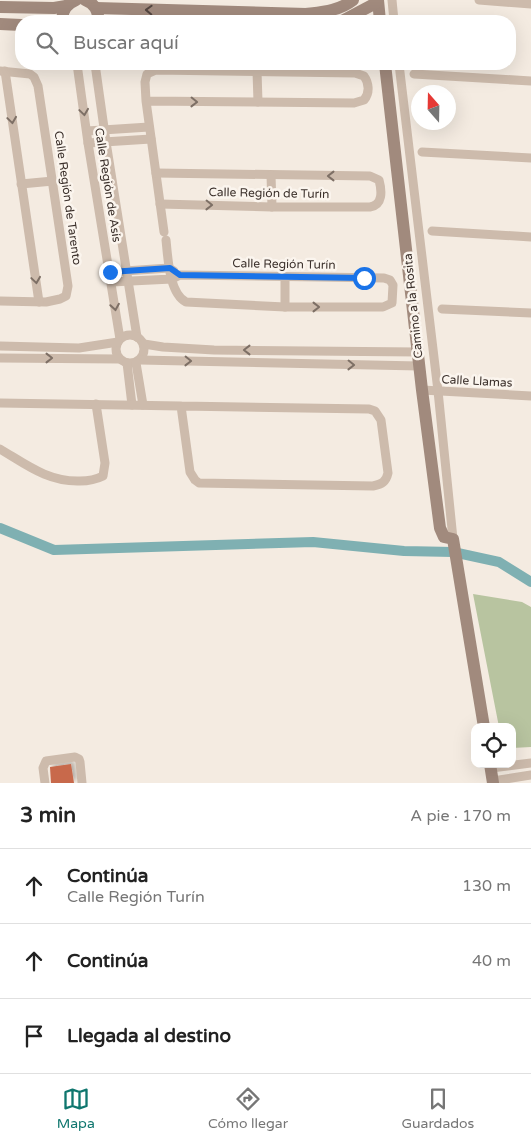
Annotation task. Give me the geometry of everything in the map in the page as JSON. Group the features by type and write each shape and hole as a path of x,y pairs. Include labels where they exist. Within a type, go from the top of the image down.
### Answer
{"street":[{"path":"85,0 96,8 98,15"},
{"path":"96,8 306,14 333,10 347,5 352,0"},
{"path":"392,0 393,15"},
{"path":"478,0 531,4"},
{"path":"353,15 378,1 379,15"},
{"path":"0,8 54,8 71,2"},
{"path":"63,15 63,11 71,2"},
{"path":"0,24 15,25"},
{"name":"Calle Región de Asís","path":"79,70 88,143 110,272 119,341"},
{"name":"Calle Región de Asís","path":"96,70 104,130 140,340"},
{"name":"Camino a la Rosita","path":"386,70 419,366 440,528 444,537 454,545"},
{"name":"Camino a la Rosita","path":"400,70 438,391 454,545 483,723"},
{"path":"3,71 39,302"},
{"name":"Calle Región de Tarento","path":"0,301 53,301 66,296 68,292 38,86 34,77 26,73 3,71"},
{"path":"146,101 360,102 367,97 368,83 364,76 355,73 151,71 147,74 145,78 146,101 149,128 170,268 176,277"},
{"path":"257,71 258,102"},
{"path":"414,74 531,81"},
{"name":"Calle Región de Asís","path":"87,132 149,128"},
{"name":"Calle Región de Asís","path":"88,143 151,139"},
{"path":"422,152 531,158"},
{"path":"156,173 271,175 272,207"},
{"name":"Calle Región de Turín","path":"160,204 370,207 377,205 380,198 379,180 370,176 271,175"},
{"path":"22,184 53,181"},
{"path":"432,231 531,236"},
{"path":"110,272 170,268"},
{"name":"Calle Región Turín","path":"111,282 176,277 387,278 393,285 393,300 390,305 383,307 285,307 192,304 181,300 175,291 176,277"},
{"path":"285,277 285,307"},
{"path":"442,309 531,313"},
{"path":"0,346 79,348 119,341 131,335 140,340 163,347 214,350 418,352"},
{"path":"130,361 145,350 140,340"},
{"path":"119,341 116,351 130,361 143,405"},
{"path":"277,350 277,363"},
{"path":"0,358 419,366"},
{"path":"130,361 132,405"},
{"name":"Calle Llamas","path":"422,390 531,396"},
{"path":"0,404 96,404 369,409 375,411 381,420 388,473 386,480 381,484 373,486 199,483 194,480 190,472 181,406"},
{"path":"0,449 45,476 56,480 67,482 96,480 102,476 105,463 96,404"},
{"path":"45,783 43,768 46,761 75,757 80,762 82,783"},
{"path":"492,774 531,763"},
{"path":"492,774 531,775"}],"green space":[{"path":"473,594 522,602 531,607 531,747 516,748 516,723 498,723"}],"building":[{"path":"71,764 74,783 51,783 50,767"}],"waterway":[{"path":"0,528 54,550 313,542 404,551 453,552 499,562 531,582"}],"route":[{"path":"110,272 170,268 180,275 364,278"}]}
